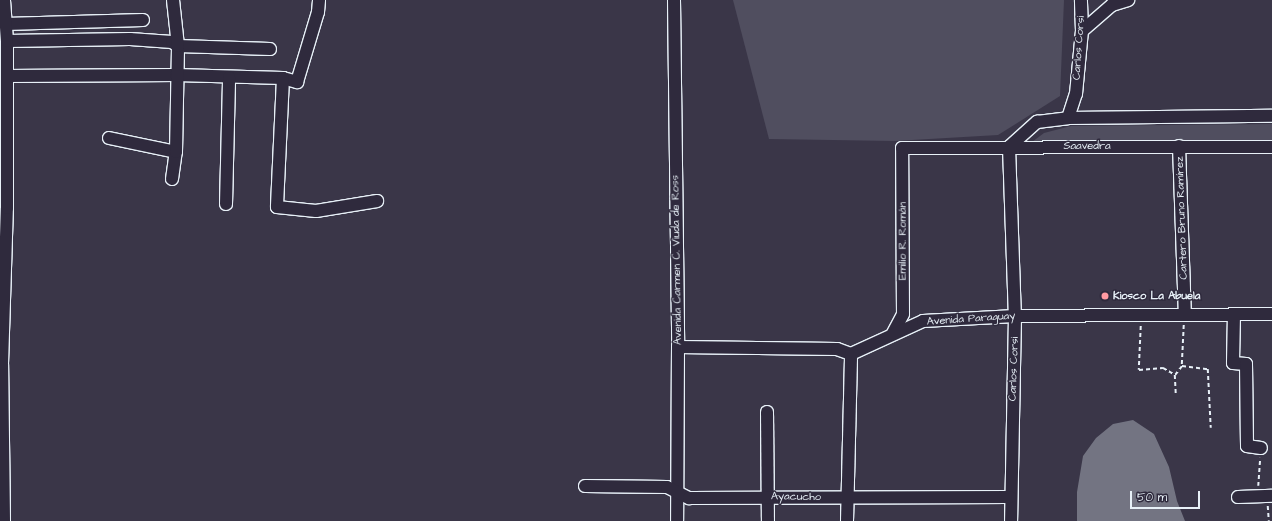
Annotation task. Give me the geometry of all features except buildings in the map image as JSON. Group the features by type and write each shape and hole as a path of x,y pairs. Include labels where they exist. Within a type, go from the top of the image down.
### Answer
{"street":[{"path":"4,0 7,41 7,208 5,252 2,500 4,521"},
{"path":"172,179 176,152 176,75 178,46 173,0"},
{"path":"7,76 176,75 283,78 297,82 318,12 319,0"},
{"name":"Avenida Carmen C. Viuda de Ross","path":"674,0 678,347 677,521"},
{"name":"Carlos Corsi","path":"1068,118 1076,94 1082,31 1081,0"},
{"path":"1082,31 1112,5 1128,0"},
{"path":"5,24 143,20"},
{"path":"7,41 130,38 172,42 178,46 270,49"},
{"path":"226,204 229,77"},
{"path":"283,78 277,206 316,211 377,201"},
{"path":"1009,146 1027,128 1037,122 1068,118 1272,116"},
{"path":"109,138 176,152"},
{"name":"Carlos Corsi","path":"1009,146 1015,316 1010,497 1011,521"},
{"name":"Saavedra","path":"902,148 1009,146 1272,147"},
{"name":"Cartero Bruno Ramírez","path":"1179,146 1185,314"},
{"name":"Emilio R. Román","path":"893,333 903,314 902,148"},
{"path":"1234,314 1233,363 1246,364 1247,446 1261,448"},
{"name":"Avenida Paraguay","path":"851,354 893,333 923,321 1015,316 1272,314"},
{"path":"678,347 837,349 851,354 847,521"},
{"path":"766,412 768,521"},
{"name":"Ayacucho","path":"585,486 667,487 689,498 1010,497"},
{"path":"1238,497 1266,496"}],"path":[{"path":"1141,314 1138,370 1163,368 1175,375"},
{"path":"1176,396 1175,375 1182,366 1185,314"},
{"path":"1182,366 1208,369 1211,428"},
{"path":"1261,448 1269,521"}],"shaded area":[{"path":"733,0 1064,0 1060,96 998,135 895,141 769,139"},
{"path":"1272,124 1272,140 1032,142 1044,133 1071,126"}],"water":[{"path":"1133,420 1154,434 1169,467 1177,501 1185,521 1077,521 1077,492 1083,456 1096,438 1113,424"}],"place":[{"name":"Kiosco La Abuela","path":"1105,296"}]}
